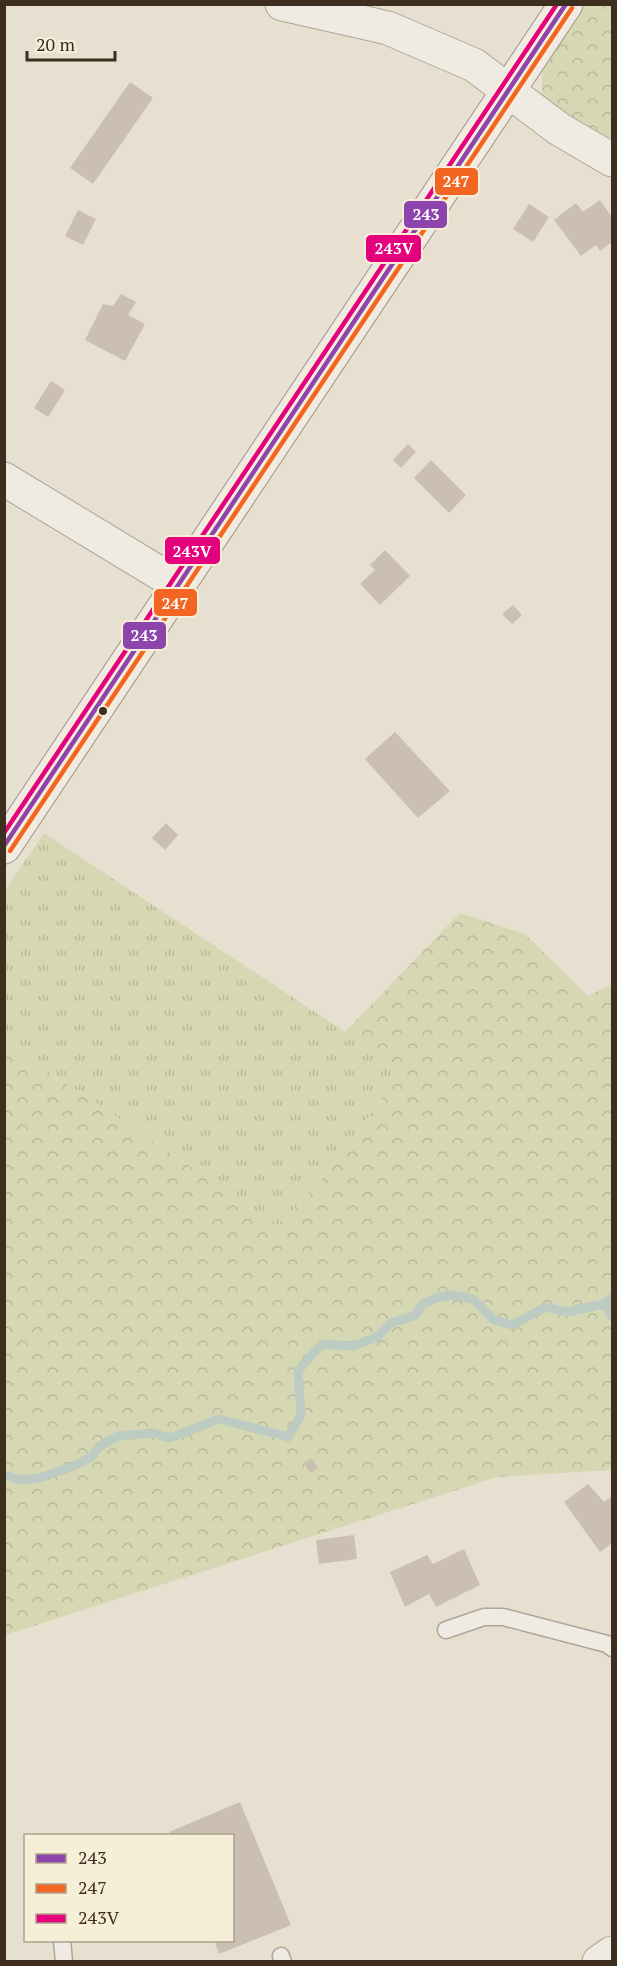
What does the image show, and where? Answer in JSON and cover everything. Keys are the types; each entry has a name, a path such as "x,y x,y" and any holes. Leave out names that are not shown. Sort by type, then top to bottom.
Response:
{"main road":[{"path":"282,4 388,28 474,65 559,129 612,160"},
{"path":"4,846 566,4"},
{"path":"4,479 179,585"},
{"path":"599,1962 612,1953"}],"lane":[{"path":"446,1630 484,1617 503,1617 608,1644 612,1648"},
{"path":"62,1942 64,1962"}],"green space":[{"path":"585,5 612,5 612,146 542,101 542,69"},
{"path":"44,833 345,1032 400,1074 323,1178 279,1226 5,1042 5,890"},
{"path":"460,913 525,934 588,996 612,984 612,1470 497,1477 5,1635 4,1042 279,1226 323,1178 400,1074 345,1032"}],"building":[{"path":"130,82 153,98 93,184 70,168"},
{"path":"600,200 612,217 612,242 600,251 596,245 581,256 554,220 576,203 583,212"},
{"path":"529,204 549,217 533,242 513,229"},
{"path":"78,210 96,219 83,245 65,236"},
{"path":"121,294 136,302 128,315 145,324 125,361 85,340 103,304 113,306"},
{"path":"51,381 65,390 48,417 34,408"},
{"path":"408,444 416,452 401,468 393,460"},
{"path":"431,460 466,495 449,513 414,478"},
{"path":"385,550 410,576 380,605 360,584 375,570 370,565"},
{"path":"513,605 522,615 512,624 502,614"},
{"path":"395,732 450,791 418,818 365,759"},
{"path":"166,823 178,835 165,850 152,838"},
{"path":"312,1458 318,1468 310,1473 304,1463"},
{"path":"588,1484 604,1502 612,1496 612,1543 600,1552 564,1502"},
{"path":"354,1535 357,1559 319,1564 316,1540"},
{"path":"464,1549 480,1585 436,1607 429,1594 405,1607 390,1572 427,1555 433,1564"},
{"path":"240,1802 291,1925 219,1954 215,1942 234,1942 234,1834 170,1834 169,1832"}],"waterway":[{"path":"4,1475 21,1480 39,1478 90,1458 100,1446 118,1436 152,1433 170,1438 219,1419 288,1437 301,1415 298,1371 311,1355 323,1344 353,1346 377,1337 391,1323 414,1316 424,1303 436,1298 452,1295 473,1299 494,1320 512,1325 546,1307 566,1312 604,1304 612,1297"},
{"path":"604,1304 612,1316"}],"transit line":[{"name":"243V","path":"4,833 557,4"},
{"name":"243","path":"4,846 566,4"},
{"name":"247","path":"10,851 572,8"}]}
